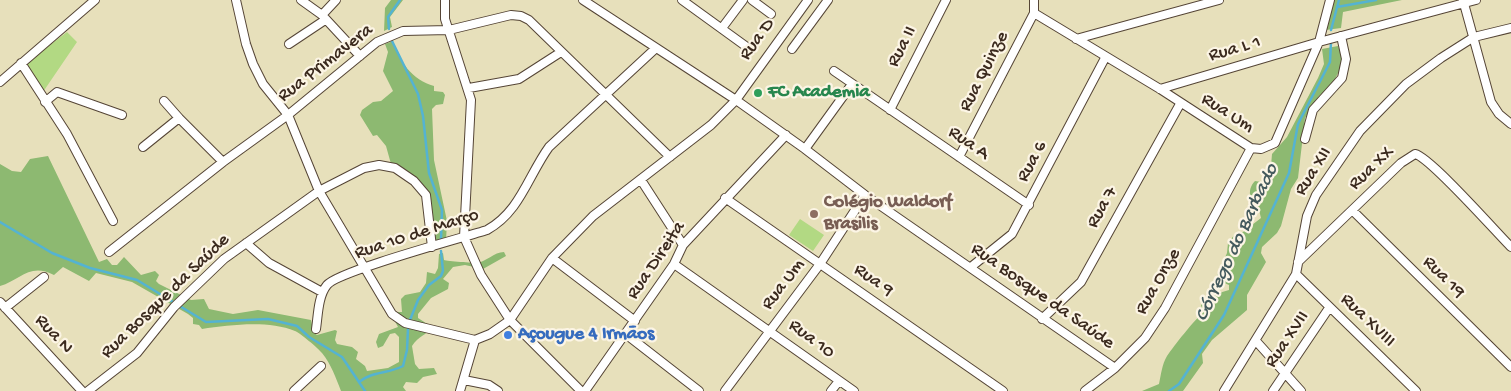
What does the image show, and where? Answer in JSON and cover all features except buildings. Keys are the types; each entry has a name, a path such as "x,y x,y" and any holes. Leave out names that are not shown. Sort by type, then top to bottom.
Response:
{"street":[{"path":"0,82 95,0"},
{"path":"236,0 246,44 253,64 263,84 288,115 319,191 392,314 399,321 475,340 490,334 510,320"},
{"path":"301,0 324,18 360,56"},
{"path":"289,44 324,18 336,0"},
{"path":"445,0 445,19 469,88 471,113 464,238 481,275 510,320 580,391"},
{"name":"Rua Bosque da Saúde","path":"583,0 736,100 806,149 865,195 971,266 1042,319 1115,368"},
{"path":"722,28 743,0"},
{"path":"752,0 771,14"},
{"name":"Rua D","path":"510,320 552,258 593,216 711,125 736,100 808,0"},
{"path":"792,49 828,0"},
{"name":"Rua II","path":"890,110 946,0"},
{"name":"Rua Quinze","path":"959,157 1034,13 1034,0"},
{"path":"1076,39 1219,0"},
{"name":"Rua Um","path":"1034,13 1160,89 1180,104 1251,148 1261,149 1275,143 1318,42 1327,18 1330,0"},
{"name":"Rua L 1","path":"1160,89 1318,42 1464,1 1476,0"},
{"path":"686,1 751,50"},
{"path":"1464,1 1491,102 1499,114 1511,124"},
{"name":"Rua Primavera","path":"108,252 223,162 288,115 377,42 403,31 450,30 511,15 521,16 529,20 670,157"},
{"path":"1474,37 1511,28"},
{"path":"1305,138 1313,110 1342,78 1346,59 1341,36"},
{"name":"Rua XII","path":"1224,391 1296,274 1307,216 1316,195 1360,131 1406,84 1474,37"},
{"name":"Rua 10 de Março","path":"322,292 328,283 365,268 464,238 487,230 502,222 521,198 536,166 549,146 656,48"},
{"path":"469,88 519,79 561,52"},
{"name":"Rua 6","path":"971,266 1012,234 1106,58"},
{"path":"21,63 67,134 113,221"},
{"name":"Rua A","path":"834,71 1029,204"},
{"path":"806,149 852,84"},
{"path":"45,102 57,92 122,115"},
{"path":"164,101 223,162"},
{"name":"Rua 7","path":"1042,319 1080,282 1180,104"},
{"path":"143,147 180,118"},
{"name":"Rua Direita","path":"585,391 674,264 683,245 786,135"},
{"name":"Rua Onze","path":"1085,391 1115,368 1145,338 1165,308 1251,148"},
{"name":"Rua XX","path":"1298,262 1410,155 1419,155 1511,248"},
{"name":"Rua Bosque da Saúde","path":"88,391 137,353 174,307 224,259 319,191 364,168 379,165 395,168 414,180 426,195 432,247"},
{"path":"641,180 683,245"},
{"name":"Rua Um","path":"725,391 820,264 865,195"},
{"name":"Rua 9","path":"725,198 1003,391"},
{"name":"Rua 19","path":"1353,211 1511,367"},
{"path":"246,242 269,263 322,292 316,330"},
{"path":"552,258 635,322"},
{"name":"Rua 10","path":"674,264 854,391"},
{"name":"Rua XVIII","path":"1296,274 1416,391"},
{"path":"3,305 44,277"},
{"name":"Rua N","path":"3,305 82,391"},
{"name":"Rua XVII","path":"1273,391 1329,308"},
{"path":"626,335 699,391"},
{"path":"460,391 475,340"},
{"path":"1256,341 1301,391"},
{"path":"294,391 321,366"},
{"path":"464,380 489,385 498,391"},
{"path":"831,391 839,381"}],"green space":[{"path":"391,0 403,0 390,17 392,27 384,31 385,8"},
{"path":"1334,0 1402,0 1343,12 1341,28 1326,30"},
{"path":"67,32 77,42 43,92 25,64"},
{"path":"393,41 403,63 413,75 434,86 434,91 443,92 445,95 443,104 436,105 432,109 434,160 447,221 446,241 435,242 431,204 423,186 405,171 391,164 386,146 377,135 373,136 360,115 362,110 373,102 381,101 393,91 383,71 388,52 385,44"},
{"path":"1338,46 1343,60 1332,85 1319,96 1305,118 1298,178 1291,189 1281,226 1277,233 1262,247 1261,253 1266,262 1247,295 1247,310 1212,340 1202,354 1203,363 1183,391 1142,391 1159,384 1165,359 1184,333 1203,313 1201,305 1209,296 1229,290 1229,285 1222,282 1213,285 1227,253 1228,243 1235,234 1243,232 1261,218 1259,210 1251,200 1250,192 1252,185 1255,181 1261,182 1271,166 1272,154 1287,137 1318,78 1324,64 1322,49"},
{"path":"48,156 99,262 107,259 112,265 117,265 124,257 141,275 155,271 159,275 156,281 159,284 191,300 204,299 209,309 233,314 258,310 311,320 314,333 317,335 337,331 335,340 337,344 352,347 358,352 356,359 365,366 367,371 388,368 399,362 399,337 395,333 390,334 383,346 378,348 376,342 379,334 398,327 391,314 393,312 402,312 401,299 405,295 420,292 426,283 427,272 435,274 438,268 439,254 443,253 444,260 477,263 500,252 504,252 506,256 483,269 465,265 453,267 443,279 449,283 448,289 431,298 418,314 418,318 432,327 412,346 415,364 419,369 434,368 437,374 423,377 417,383 406,382 403,387 406,391 341,391 331,366 322,353 295,331 261,324 202,329 199,325 193,324 193,318 188,314 132,282 96,273 89,281 63,267 54,275 46,271 32,271 0,286 0,164 12,171 21,172 30,159"},
{"path":"800,219 824,235 813,251 789,235"}],"waterway":[{"path":"389,29 388,17 400,0"},
{"name":"Córrego do Barbado","path":"1331,30 1339,0"},
{"path":"1337,7 1376,0"},
{"path":"392,41 418,94 423,116 429,173 442,210 441,239"},
{"name":"Córrego do Barbado","path":"1169,391 1179,384 1224,315 1289,173 1298,124 1330,62 1331,42"},
{"path":"0,222 52,253 90,268 137,280 206,322 268,319 297,326 309,337 342,357 365,391"},
{"path":"410,320 418,300 429,285 441,276 443,271 441,251"},
{"path":"359,382 369,376 403,366 407,350 408,329"}],"place":[{"name":"FC Academia","path":"758,93"},
{"name":"Colégio Waldorf Brasilis","path":"814,214"},
{"name":"Açougue 4 Irmãos","path":"508,335"}]}
